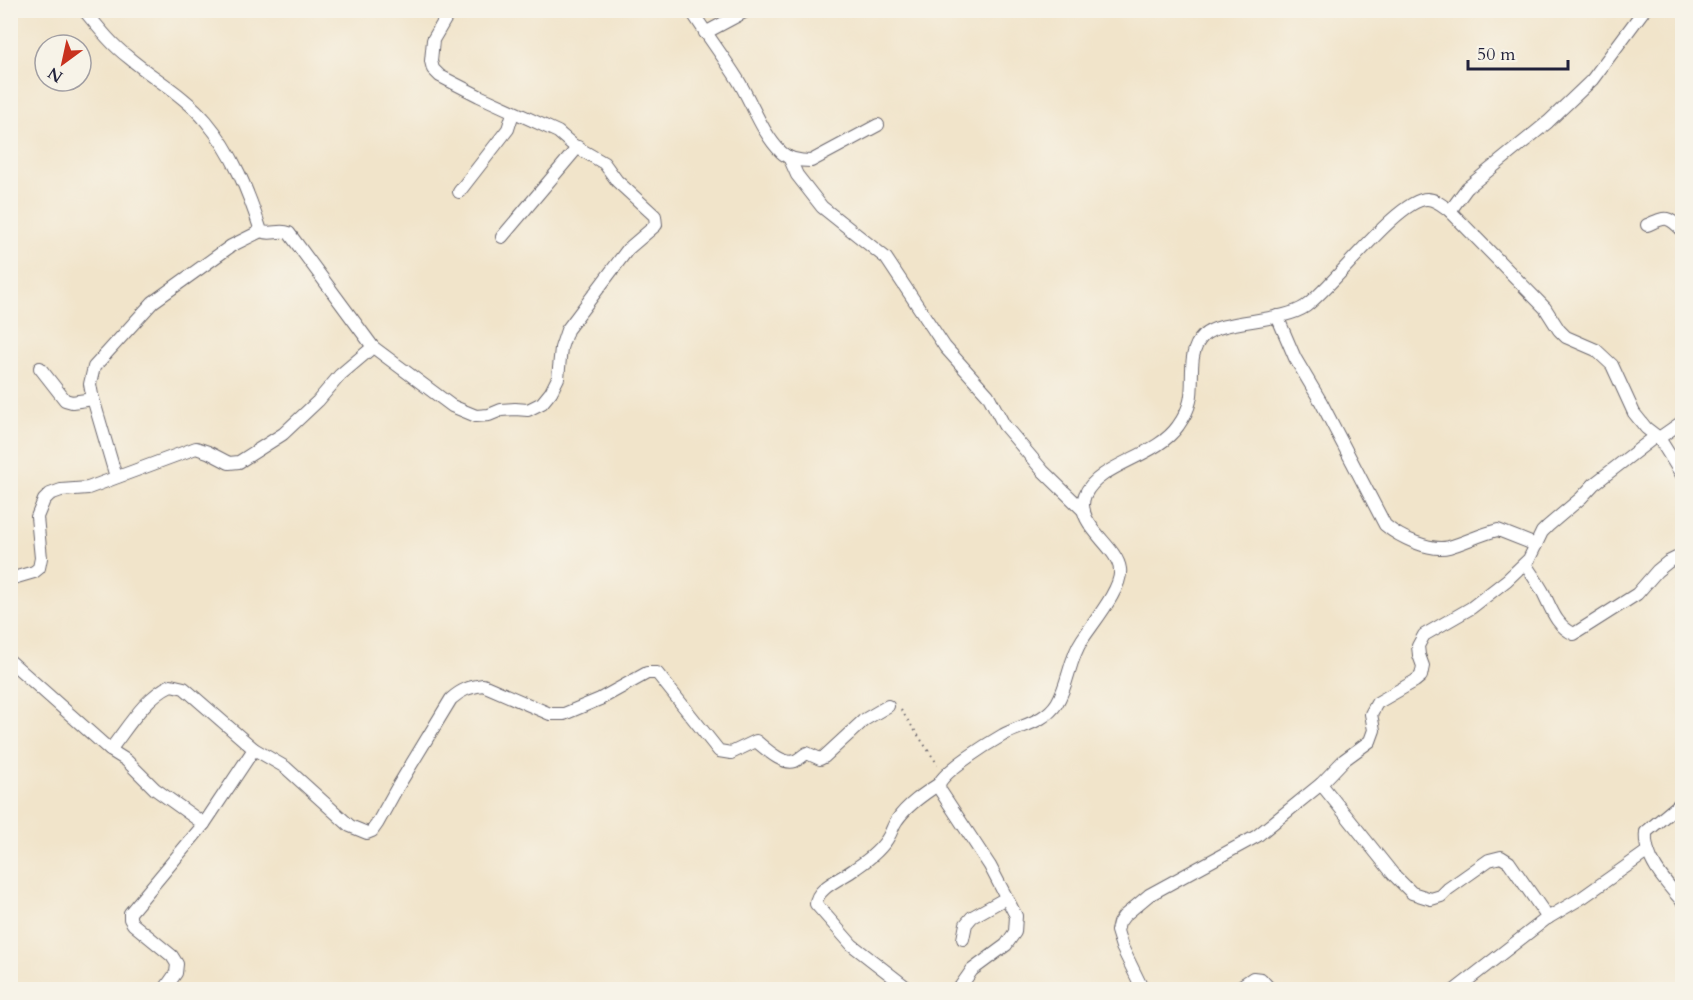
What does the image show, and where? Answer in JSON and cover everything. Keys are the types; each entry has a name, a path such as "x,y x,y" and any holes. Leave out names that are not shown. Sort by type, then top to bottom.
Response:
{"street":[{"path":"84,10 115,46 188,103 206,121 237,168 261,231"},
{"path":"116,477 90,384 94,367 153,302 231,246 261,231 289,233 373,347 452,406 476,416 489,415 501,410 528,410 542,404 551,392 558,378 561,348 567,330 628,249 656,225 655,216 624,188 604,163 558,132 513,113 440,76 433,69 431,61 433,40 447,16 446,10"},
{"path":"691,10 737,79 767,132 780,151 789,157 802,161 811,160 878,125"},
{"path":"705,33 748,10"},
{"path":"1450,211 1467,188 1548,122 1592,80 1644,10"},
{"path":"459,192 508,129 513,113"},
{"path":"502,237 578,147"},
{"path":"789,157 797,175 822,207 886,258 945,347 988,395 1004,425 1043,471 1084,511 1095,533 1118,561 1121,571 1115,590 1073,655 1057,702 1051,711 1039,720 1003,735 942,779 897,819 884,844 856,868 825,888 816,900 816,904 852,945 910,990"},
{"path":"1084,511 1085,495 1095,481 1153,449 1177,428 1190,401 1196,345 1204,334 1306,306 1388,223 1410,204 1425,199 1437,201 1450,211 1545,308 1566,337 1596,350 1606,358 1612,365 1634,413 1646,428 1658,437 1683,475"},
{"path":"1647,225 1665,218 1672,219 1683,230"},
{"path":"1276,316 1295,358 1326,411 1385,525 1397,536 1411,542 1447,548 1488,532 1503,530 1536,545"},
{"path":"10,579 34,572 39,568 41,558 37,517 44,500 50,494 61,490 88,488 196,448 229,464 239,462 283,434 318,401 340,375 373,347"},
{"path":"40,368 65,400 72,402 93,399"},
{"path":"1143,990 1122,947 1117,931 1124,916 1149,895 1257,836 1321,784 1344,760 1370,741 1374,730 1371,714 1377,703 1421,676 1423,666 1418,646 1424,635 1471,608 1525,564 1542,532 1594,484 1658,437 1683,422"},
{"path":"1525,564 1543,591 1557,620 1565,629 1574,634 1637,594 1657,571 1668,562 1683,555"},
{"path":"10,661 110,750 126,760 155,789 204,824"},
{"path":"110,750 141,710 160,691 171,685 184,688 254,749 285,767 350,826 367,833 372,831 377,824 451,699 464,689 473,686 483,686 550,714 564,714 600,699 646,673 657,673 719,751 731,753 756,741 769,752 788,761 807,753 820,759 824,757 864,720 888,706"},
{"path":"164,990 176,973 177,964 172,956 133,924 130,913 204,824 254,749"},
{"path":"942,779 940,790 990,866 1016,916 1015,932 1006,945 972,970 960,989"},
{"path":"1321,784 1393,874 1412,893 1431,899 1441,896 1489,860 1501,857 1509,862 1548,918"},
{"path":"1683,802 1646,832 1645,841 1647,851 1665,881 1683,901"},
{"path":"1455,990 1548,918 1583,897 1647,851"},
{"path":"963,939 966,924 972,917 1006,898"},
{"path":"1235,990 1253,978 1261,979 1271,990"}],"path":[{"path":"888,706 893,703 899,707 942,779"}]}
